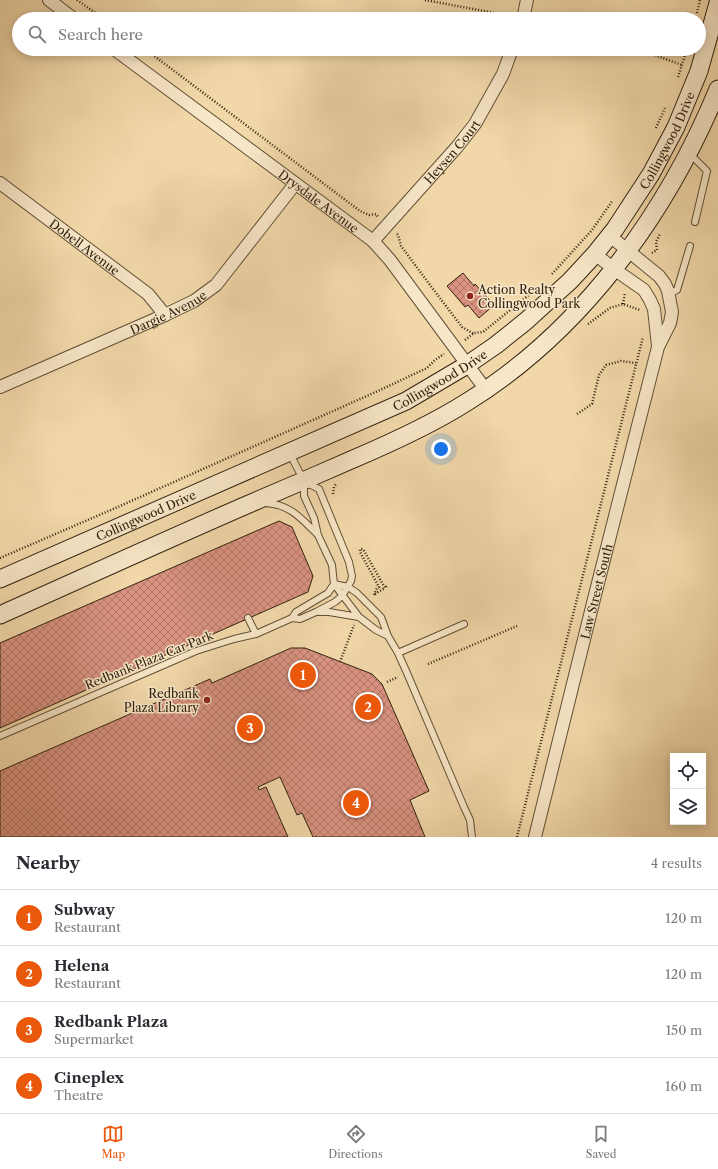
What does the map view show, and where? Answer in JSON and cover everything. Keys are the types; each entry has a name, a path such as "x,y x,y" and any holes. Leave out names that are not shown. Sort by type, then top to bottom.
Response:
{"main road":[{"name":"Collingwood Drive","path":"706,46 718,3"},
{"name":"Collingwood Drive","path":"0,579 406,401 467,365 496,345 526,321 570,281 610,236 651,174 676,127 699,71 703,56"},
{"name":"Collingwood Drive","path":"0,615 160,543 419,430 486,390 531,356 586,303 614,269 663,197 689,153 718,90"}],"street":[{"path":"49,0 65,12"},
{"path":"525,12 527,0"},
{"name":"Drysdale Avenue","path":"123,56 373,241 390,260 486,390"},
{"name":"Heysen Court","path":"373,241 457,147 475,124 503,74 509,56"},
{"name":"Dobell Avenue","path":"0,183 148,294 165,315"},
{"name":"Dargie Avenue","path":"0,387 194,301 216,285 295,184"},
{"name":"Law Street South","path":"535,837 596,588 658,347 670,323 672,312 669,294 665,284 659,276 610,236"},
{"name":"Law Street South","path":"595,254 644,290 654,309 658,347"}],"lane":[{"path":"689,153 708,171 695,222"},
{"path":"669,294 676,290 690,246"},
{"path":"289,452 304,481 304,496 314,518 318,535 332,565 334,584 357,620"},
{"name":"Redbank Plaza Car Park","path":"0,736 196,651 256,634 292,618 300,619 335,602 342,596 351,581 352,576 349,562 319,489 304,481"},
{"path":"249,504 259,502 285,506 295,513 318,535"},
{"path":"334,584 348,587 358,593 381,617 388,636 398,653 470,820 472,837"},
{"path":"292,618 296,612 328,592 334,584"},
{"path":"316,612 329,612 357,620 388,636"},
{"path":"248,618 256,634"},
{"path":"398,653 464,624"},
{"path":"26,716 29,723"}],"path":[{"path":"77,0 94,12"},
{"path":"425,0 488,12"},
{"path":"697,12 700,0"},
{"path":"659,56 682,64"},
{"path":"676,83 685,56"},
{"path":"654,132 667,104"},
{"path":"549,277 592,230 615,198"},
{"path":"623,304 625,291"},
{"path":"0,558 120,506 427,368 435,360 474,333 483,332 532,292"},
{"path":"583,328 610,308 623,304 641,310"},
{"path":"517,837 644,333"},
{"path":"577,414 592,404 599,376 606,365 621,361 636,363"},
{"path":"333,495 336,482"},
{"path":"373,596 379,587 360,552 360,549 363,549 386,587 378,592"},
{"path":"369,592 377,599"},
{"path":"340,662 357,620"},
{"path":"428,664 517,626"},
{"path":"387,682 398,677"}],"building":[{"name":"Action Realty Collingwood Park","path":"463,273 494,305 479,318 468,305 465,307 447,286"},
{"path":"279,521 292,527 313,576 308,592 0,728 0,643"},
{"path":"291,648 305,648 372,674 382,684 429,791 410,800 425,837 313,837 302,813 297,815 280,777 258,787 259,790 266,787 288,837 0,837 0,771 210,679 212,683"}],"place":[{"name":"Action Realty Collingwood Park","path":"470,296"},
{"name":"Subway","path":"303,675"},
{"name":"Redbank Plaza Library","path":"207,700"},
{"name":"Helena","path":"368,707"},
{"name":"Redbank Plaza","path":"250,728"},
{"name":"Cineplex","path":"356,803"}]}
